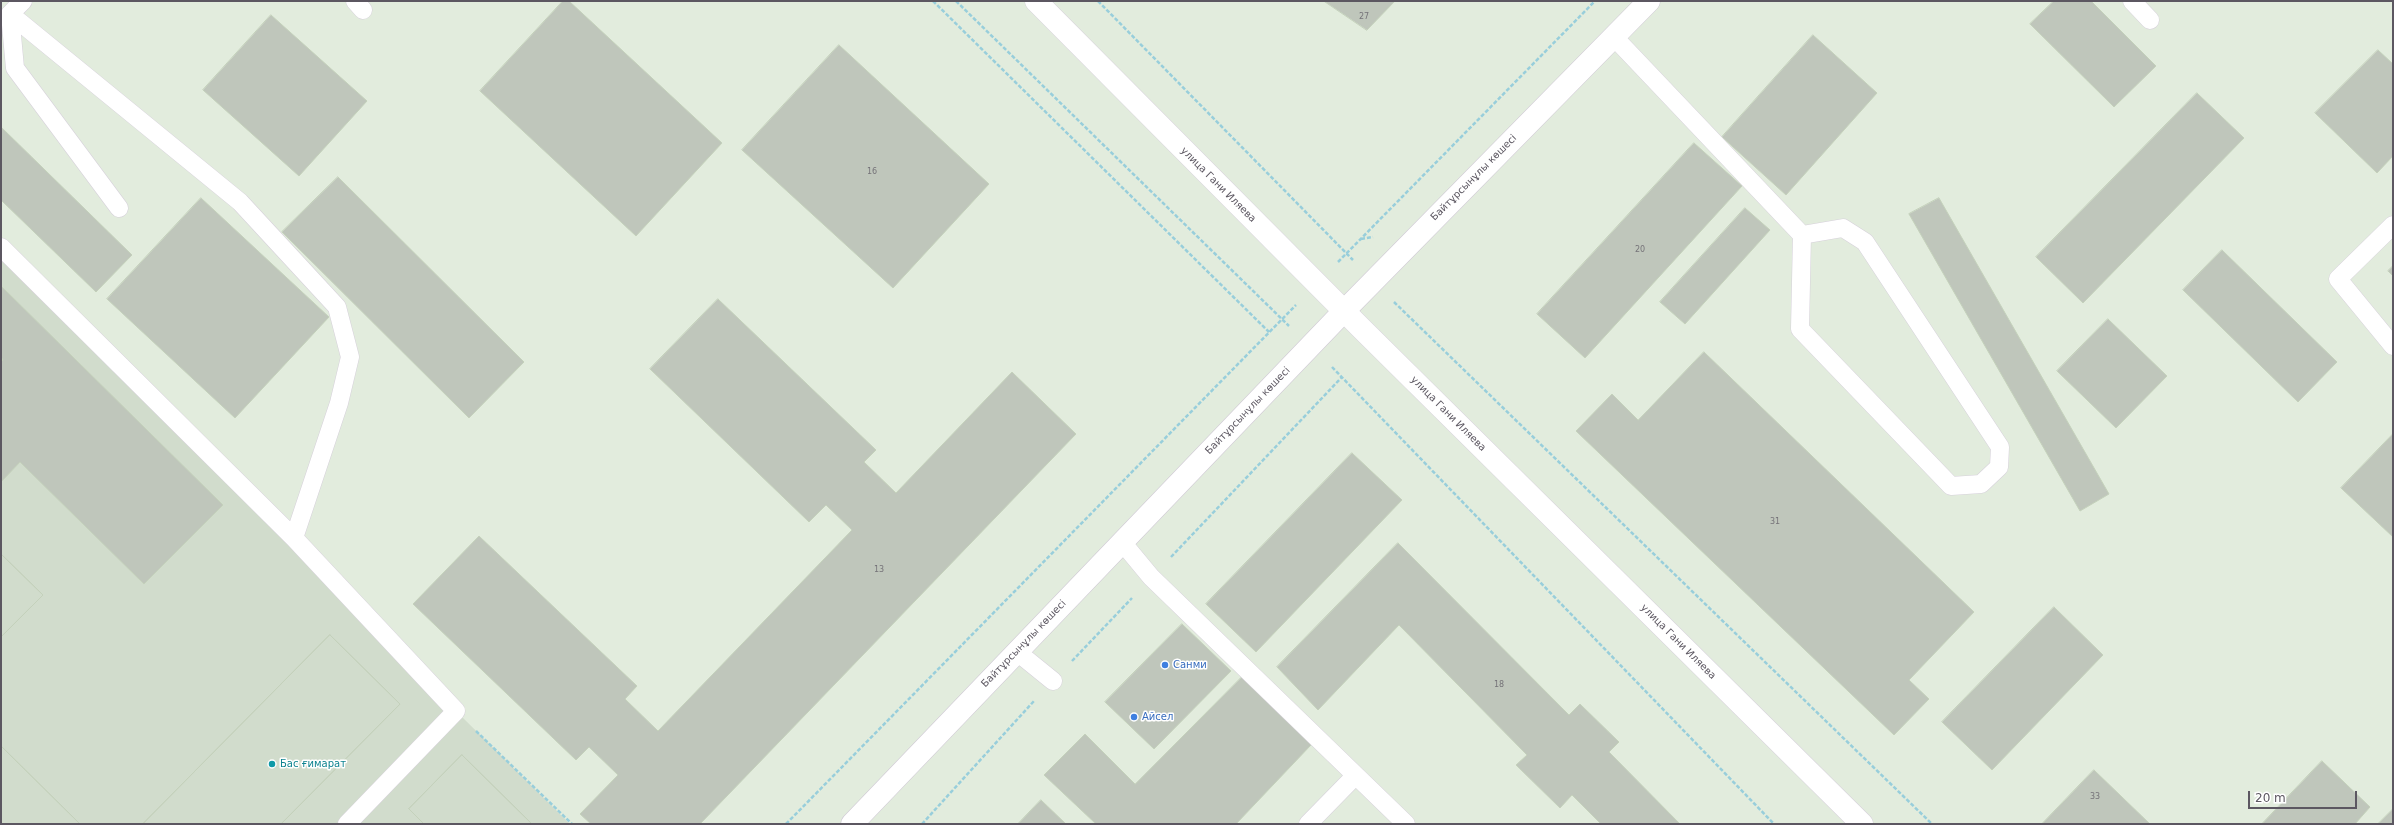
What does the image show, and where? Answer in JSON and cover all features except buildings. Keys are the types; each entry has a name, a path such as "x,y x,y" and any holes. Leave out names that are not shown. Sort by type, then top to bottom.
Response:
{"street":[{"name":"улица Гани Иляева","path":"1036,1 1344,311 1862,824"},
{"name":"Байтұрсынұлы көшесі","path":"852,824 1016,651 1344,311 1649,1"}],"lane":[{"path":"10,14 23,1"},
{"path":"2132,1 2150,20"},
{"path":"10,14 15,68 119,208"},
{"path":"10,14 240,202 338,307 350,356 339,403 294,538"},
{"path":"1614,37 1802,235 1800,329 1951,486 1981,484 1999,467 2000,447 1865,242 1843,228 1802,235"},
{"path":"2393,225 2338,279 2393,346"},
{"path":"1,247 294,538 456,711 347,824"},
{"path":"1122,542 1151,577 1406,824"},
{"path":"1016,651 1053,681"},
{"path":"1318,821 1355,776"}],"path":[{"path":"933,1 1269,332"},
{"path":"786,824 1281,320 956,1"},
{"path":"1098,1 1346,254 1595,1"},
{"path":"1391,299 1932,824"},
{"path":"1330,364 1774,824"},
{"path":"456,711 572,824"}],"shaded area":[{"path":"1,249 456,711 570,824 1,824"}],"place":[{"name":"Санми","path":"1165,665"},
{"name":"Айсел","path":"1134,717"},
{"name":"Бас ғимарат","path":"272,764"}]}
